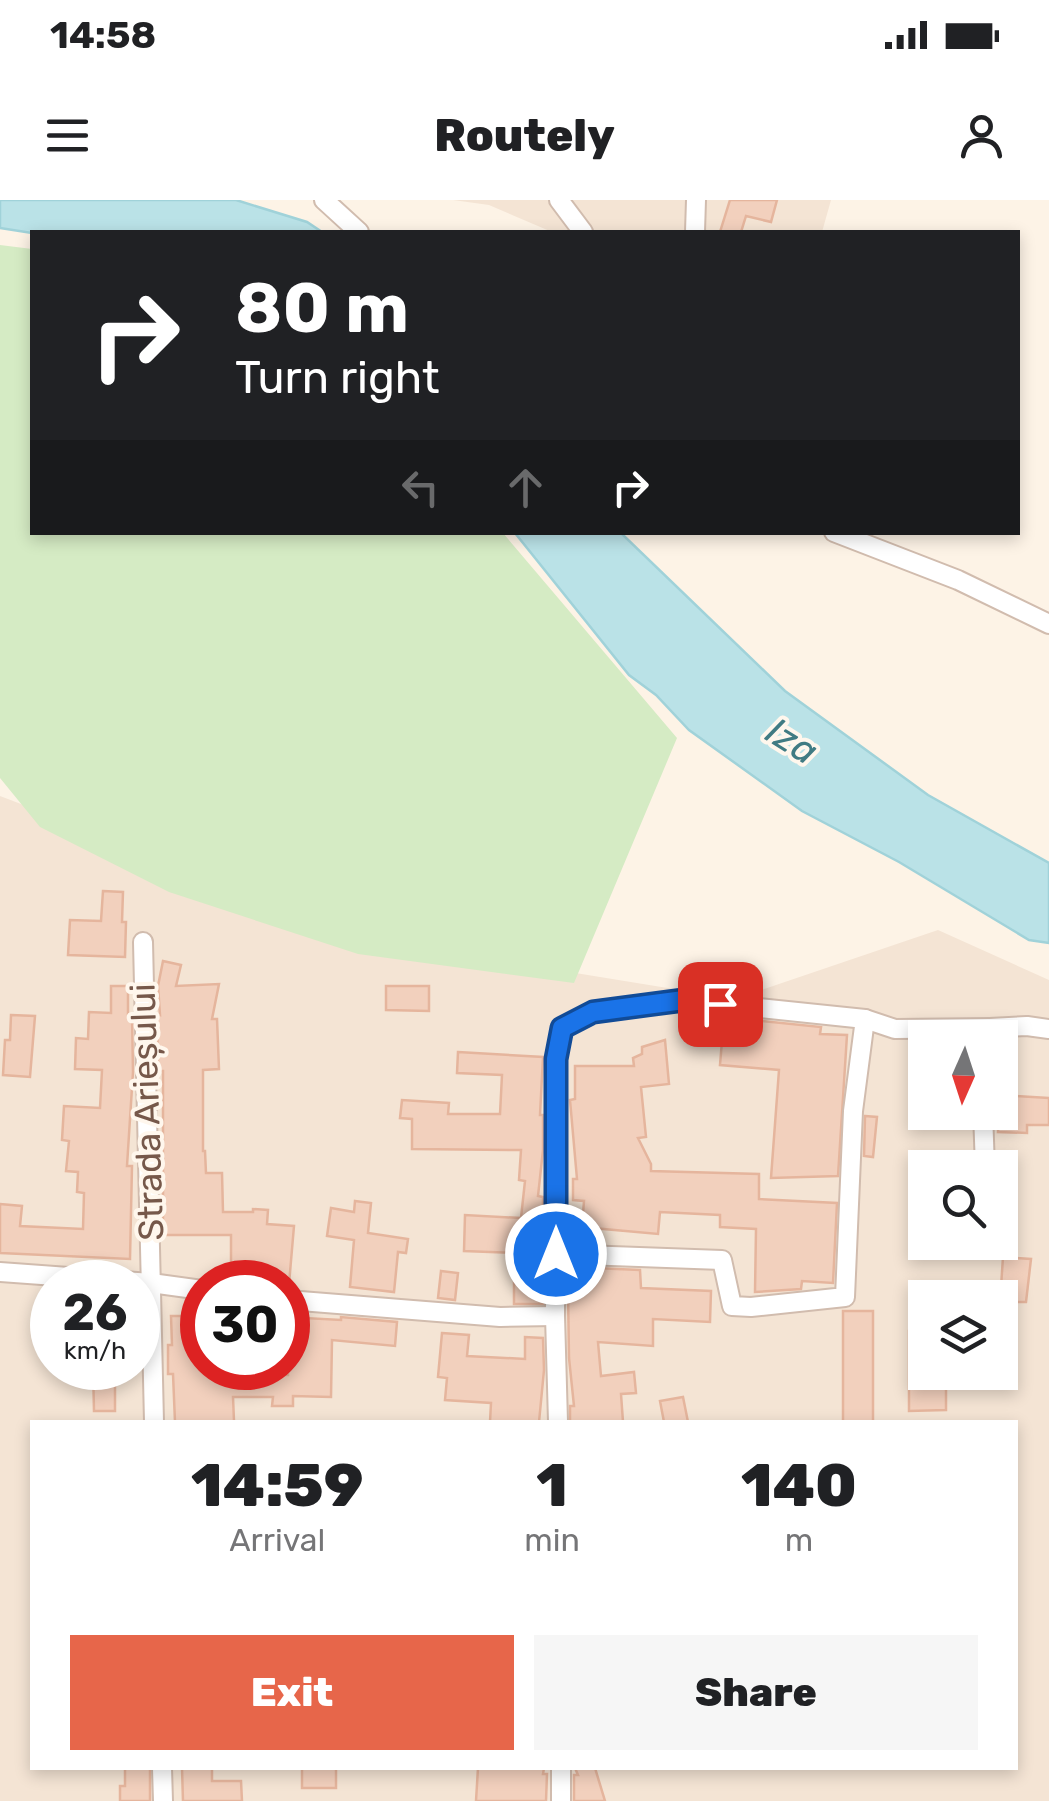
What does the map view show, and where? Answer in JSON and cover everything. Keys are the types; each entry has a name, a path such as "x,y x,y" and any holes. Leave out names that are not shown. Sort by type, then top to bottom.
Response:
{"street":[{"path":"324,200 357,230"},
{"path":"559,200 582,230"},
{"path":"695,230 696,200"},
{"path":"842,535 958,580 1049,624"},
{"name":"Strada Arieșului","path":"142,942 151,1260"},
{"path":"558,1420 556,1059 562,1028 593,1012 684,1000 865,1018 908,1030"},
{"path":"556,1254 722,1260 732,1306 751,1308 845,1297 853,1111 865,1018"},
{"path":"1018,1028 1049,1029"},
{"name":"Strada Arieșului","path":"0,1272 30,1274"},
{"path":"310,1302 500,1317 555,1316"},
{"name":"Strada Arieșului","path":"154,1390 154,1420"},
{"path":"162,1770 163,1801"},
{"path":"561,1770 561,1801"}],"shaded area":[{"path":"453,200 831,200 823,230 547,230 489,205"},
{"path":"0,796 435,950 735,999 938,930 1049,980 1049,1801 0,1801"}],"green space":[{"path":"0,245 30,249 30,535 505,535 677,738 574,983 358,954 169,892 40,827 0,778"}],"water":[{"path":"0,200 236,200 307,222 319,230 30,233 0,228"},
{"name":"Iza","path":"517,535 623,535 785,691 928,795 1049,863 1049,943 1029,940 899,862 802,811 689,730 656,695 629,675"}],"building":[{"path":"730,200 777,200 771,222 746,216 742,230 721,230"},
{"path":"103,891 123,892 125,957 68,955 70,920 101,921"},
{"path":"163,961 181,965 176,986 219,984 212,1019 217,1019 219,1069 203,1070 206,1173 222,1173 223,1212 268,1210 267,1224 294,1226 291,1260 231,1260 231,1235 163,1235 163,1071 158,1071 158,986"},
{"path":"111,986 128,986 128,1014 132,1014 127,1166 132,1166 130,1259 0,1253 0,1204 22,1206 20,1226 83,1229 84,1193 77,1192 78,1172 66,1171 69,1141 62,1140 64,1106 100,1108 102,1070 75,1069 76,1038 88,1039 89,1012 111,1013"},
{"path":"386,986 429,986 429,1011 386,1010"},
{"path":"11,1015 35,1016 30,1077 3,1075"},
{"path":"724,1017 821,1027 820,1034 847,1035 838,1176 771,1178 779,1070 720,1065"},
{"path":"665,1040 669,1084 641,1087 646,1137 638,1138 651,1171 759,1174 759,1199 837,1203 833,1283 802,1281 801,1289 755,1292 756,1229 720,1227 720,1215 660,1212 658,1234 582,1227 584,1201 573,1200 573,1179 577,1179 570,1100 575,1099 575,1066 634,1066 633,1058 642,1054 642,1047"},
{"path":"458,1052 543,1057 543,1150 538,1196 543,1197 543,1304 514,1304 514,1253 464,1251 465,1215 521,1218 525,1181 519,1180 521,1150 412,1149 412,1119 400,1118 402,1100 449,1103 448,1114 500,1114 502,1075 457,1073"},
{"path":"1018,1096 1049,1098 1049,1125 1027,1125 1027,1133 998,1132 1018,1130"},
{"path":"865,1116 877,1117 873,1157 864,1156"},
{"path":"355,1201 371,1203 368,1233 408,1239 406,1253 398,1252 394,1292 350,1287 354,1240 327,1236 331,1208 354,1212"},
{"path":"1031,1259 1026,1302 1018,1302 1018,1280 1001,1280 1003,1260"},
{"path":"570,1267 640,1270 641,1288 711,1291 710,1322 653,1319 653,1346 598,1342 601,1376 634,1372 636,1393 621,1394 623,1420 570,1420 570,1406 574,1406 568,1290 576,1290"},
{"path":"441,1271 458,1273 455,1300 438,1298"},
{"path":"843,1311 873,1311 873,1420 843,1420"},
{"path":"171,1316 180,1316 180,1390 310,1390 310,1318 397,1322 395,1346 332,1340 331,1397 293,1396 293,1406 272,1406 273,1397 233,1397 234,1420 175,1420 168,1345 172,1345"},
{"path":"442,1333 469,1335 467,1356 525,1359 525,1337 543,1338 539,1420 490,1420 491,1403 445,1400 447,1378 438,1377"},
{"path":"94,1390 115,1390 115,1411 94,1411"},
{"path":"909,1390 946,1390 946,1410 909,1411"},
{"path":"683,1397 688,1420 664,1420 660,1401"},
{"path":"125,1770 150,1770 150,1801 120,1801 120,1786 125,1786"},
{"path":"182,1770 212,1770 212,1781 241,1781 242,1801 183,1801"},
{"path":"302,1770 336,1770 336,1788 302,1788"},
{"path":"478,1770 544,1770 543,1774 547,1774 546,1801 476,1801"},
{"path":"576,1770 596,1770 605,1801 574,1801 574,1775 578,1775"}],"route":[{"path":"556,1254 556,1059 562,1028 593,1012 684,1000 720,1004"}]}
